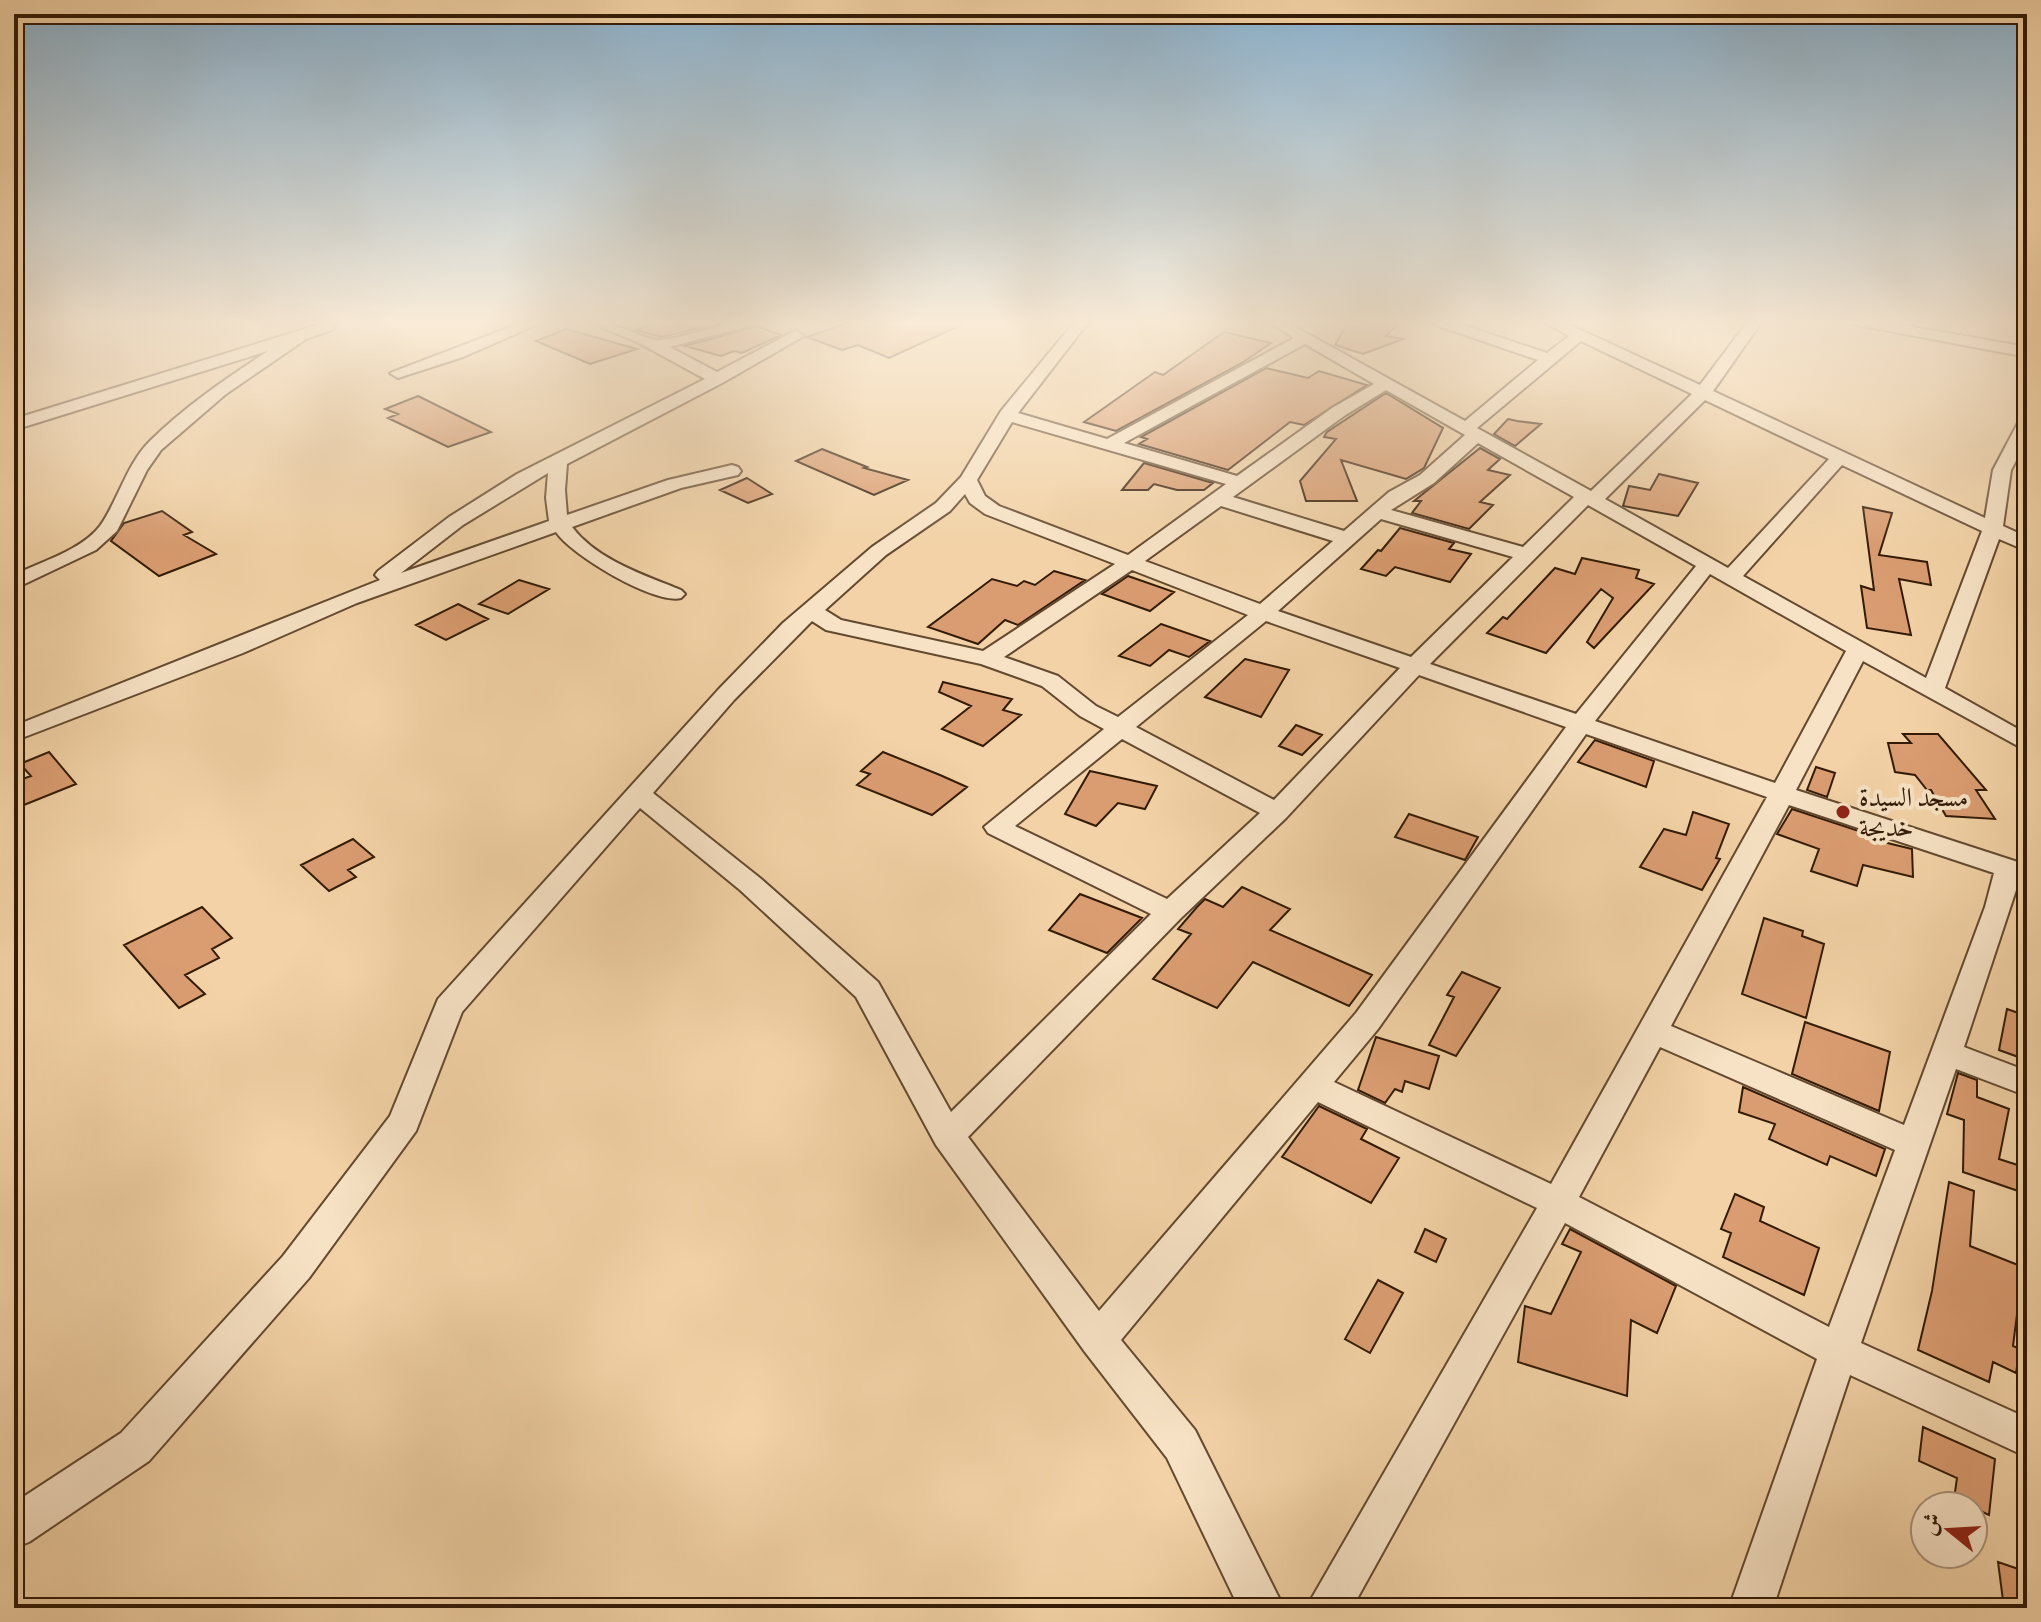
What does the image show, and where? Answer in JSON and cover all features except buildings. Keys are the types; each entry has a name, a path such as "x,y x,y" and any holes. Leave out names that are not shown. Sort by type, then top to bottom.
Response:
{"street":[{"path":"14,425 108,396"},
{"path":"14,583 89,546 107,531 138,470 155,446 214,396"},
{"path":"349,598 380,579 456,521 559,459 685,396"},
{"path":"14,1527 135,1447 296,1267 404,1122 449,1007 726,695 811,610 879,551 943,507 968,480 1007,415 1022,396"},
{"path":"1112,443 1199,396"},
{"path":"987,659 1128,564 1338,412 1365,396"},
{"path":"1406,396 2027,744"},
{"path":"1170,912 997,827 1263,613 1396,496 1427,479 1510,396"},
{"path":"948,1136 1170,912 1277,812 1416,665 1527,555 1700,396"},
{"path":"1709,396 2027,545"},
{"path":"1007,415 1112,443 1241,483"},
{"path":"1933,690 1993,529 2002,470 2025,430"},
{"path":"1098,1340 1367,1021 1581,723 1719,570 1839,458"},
{"path":"559,459 555,487 560,525 590,554 626,574 674,594"},
{"path":"14,734 235,648 349,598 675,484 732,471"},
{"path":"968,480 977,499 992,510 1128,564 1782,794 2018,870 1999,907 1751,1608"},
{"path":"1219,499 1345,538"},
{"path":"1377,512 1527,555"},
{"path":"811,610 834,625 987,659 1050,681 1088,711 1119,729 1277,812"},
{"path":"1328,1608 1468,1368 1859,648"},
{"path":"639,795 750,884 867,990 948,1136 1098,1340 1181,1444 1262,1608"},
{"path":"1653,1031 1914,1144"},
{"path":"1947,1053 2027,1084"},
{"path":"1312,1085 1559,1203 1840,1352 2027,1438"}],"place":[{"name":"مسجد السيدة خديجة","path":"1843,812"}]}
